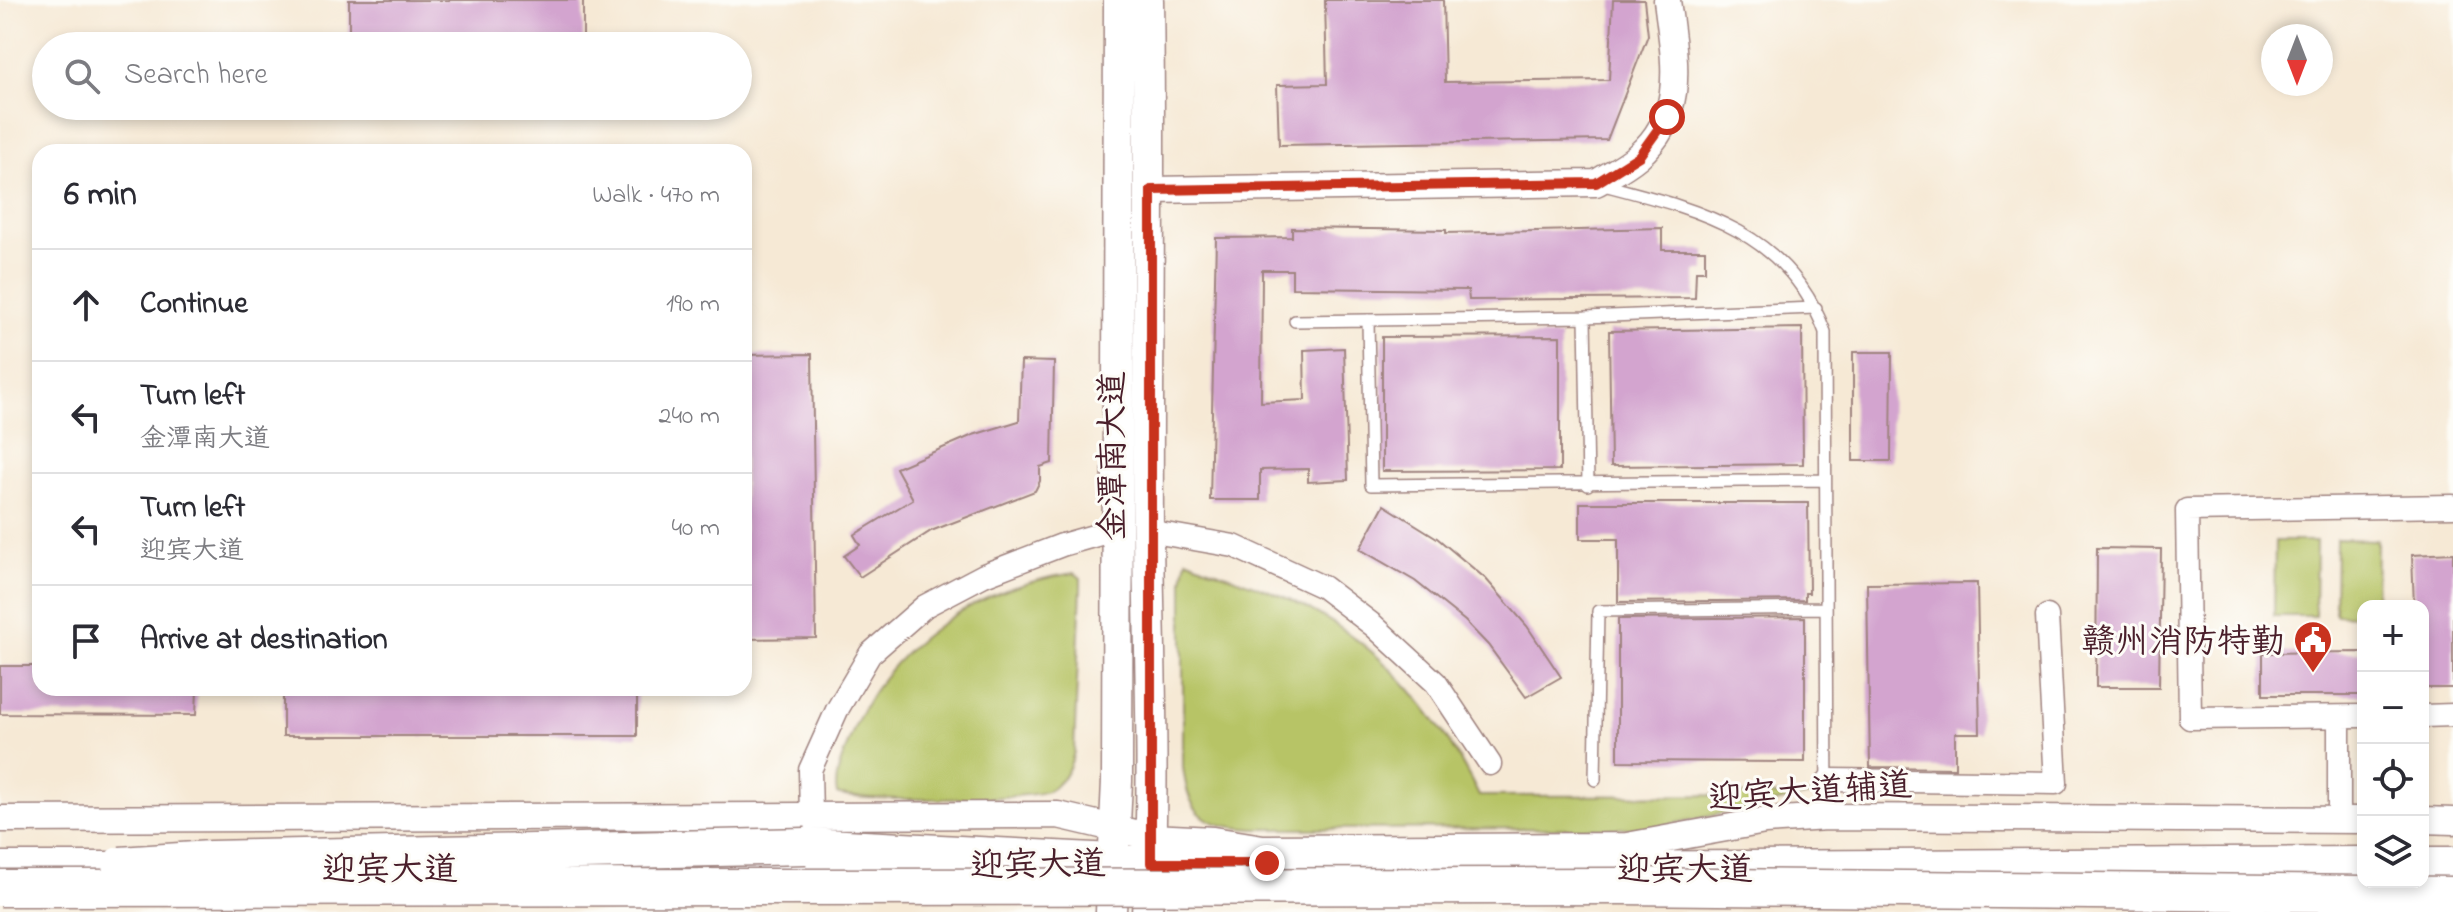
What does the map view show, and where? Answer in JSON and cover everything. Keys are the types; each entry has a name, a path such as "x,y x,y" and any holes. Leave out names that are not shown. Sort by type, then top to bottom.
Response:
{"highway":[{"path":"0,871 809,832 1113,846"},
{"path":"0,888 1623,886 2453,895"}],"main road":[{"name":"金潭南大道","path":"1111,912 1118,529 1119,0"},
{"name":"金潭南大道","path":"1147,912 1152,850 1148,531 1151,190 1148,0"},
{"name":"迎宾大道","path":"0,871 1113,846 1575,869 2357,864"},
{"path":"2429,864 2453,864"}],"street":[{"path":"1151,190 1596,183 1639,156 1667,117 1676,85 1667,0"},
{"path":"2357,716 2190,718 2187,510 2453,506"},
{"path":"0,819 809,832 810,770 837,710 870,654 925,606 984,575 1062,545 1118,529"},
{"path":"1148,531 1234,546 1323,587 1374,626 1436,683 1490,764"},
{"path":"1829,780 2056,783 2047,616"},
{"path":"2429,716 2453,715"},
{"path":"2339,717 2351,820"},
{"name":"迎宾大道辅道","path":"1152,850 1213,840 1263,848 1627,846 1765,821 1827,817 2351,820"},
{"path":"2429,820 2453,821"}],"lane":[{"path":"1596,183 1697,210 1755,238 1804,289 1816,308 1825,332 1827,817"},
{"path":"1295,321 1585,317 1816,308"},
{"path":"1585,317 1588,485"},
{"path":"1368,320 1371,485 1825,480"},
{"path":"1595,780 1598,611 1826,608"}],"green space":[{"path":"2336,539 2377,540 2376,600 2357,600 2357,616 2335,615"},
{"path":"2275,541 2316,541 2315,616 2274,616"},
{"path":"1187,559 1289,599 1321,616 1377,656 1424,706 1444,734 1479,796 1813,795 1652,828 1254,829 1212,822 1195,808 1183,767 1183,580"},
{"path":"1074,573 1081,578 1081,588 1074,751 1068,769 1058,784 1034,794 978,798 907,799 837,794 839,768 865,707 885,676 910,649 938,626 969,607 1038,580"}],"building":[{"path":"349,0 583,0 583,32 349,32"},
{"path":"1325,0 1443,0 1445,82 1609,80 1613,0 1644,0 1648,35 1607,140 1279,145 1277,85 1327,84"},
{"path":"1292,228 1446,230 1446,233 1662,228 1662,250 1705,250 1705,271 1696,271 1695,298 1469,300 1468,290 1292,288 1292,270 1262,270 1261,402 1305,400 1304,350 1344,348 1348,480 1308,482 1308,469 1260,470 1260,500 1210,500 1216,238 1292,237"},
{"path":"1802,328 1803,464 1611,466 1609,331"},
{"path":"1560,336 1560,470 1382,471 1382,337"},
{"path":"1853,352 1892,352 1891,461 1853,461"},
{"path":"812,354 816,638 752,639 752,355"},
{"path":"1021,361 1054,362 1052,463 1040,467 1040,481 1035,491 931,531 860,577 844,556 860,545 854,535 913,499 896,468 973,435 1019,421"},
{"path":"1580,503 1808,503 1809,593 1805,593 1805,600 1618,602 1618,539 1580,539"},
{"path":"1384,505 1437,538 1486,579 1527,626 1561,677 1526,697 1488,645 1465,621 1415,581 1360,549"},
{"path":"2097,548 2161,549 2159,687 2096,687"},
{"path":"2453,553 2453,688 2429,688 2429,600 2414,600 2412,555"},
{"path":"1977,583 1980,733 1955,733 1955,768 1870,767 1867,584"},
{"path":"1805,617 1805,762 1618,761 1618,619"},
{"name":"赣州消防特勤","path":"2357,652 2357,695 2263,695 2263,653"},
{"path":"0,666 32,666 32,696 197,696 196,715 0,714"},
{"path":"283,696 637,696 637,736 283,736"}],"place":[{"name":"赣州消防特勤","path":"2313,674"}],"route":[{"path":"1267,863 1151,863 1153,781 1148,531 1151,190 1596,183 1639,156 1667,117"}]}
